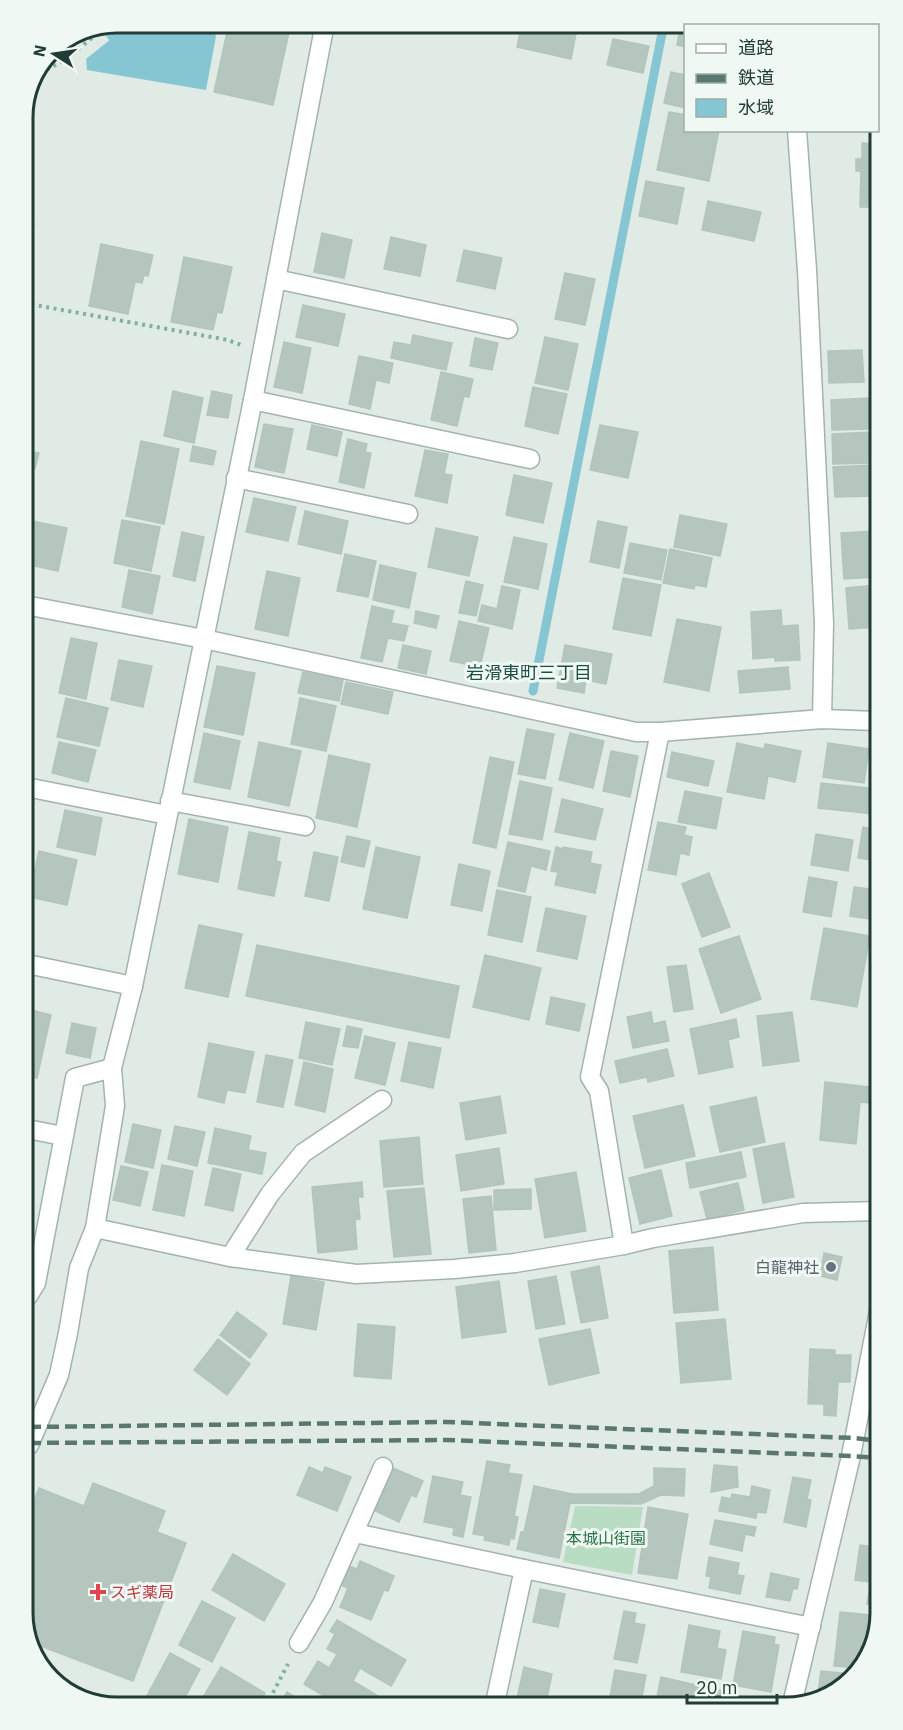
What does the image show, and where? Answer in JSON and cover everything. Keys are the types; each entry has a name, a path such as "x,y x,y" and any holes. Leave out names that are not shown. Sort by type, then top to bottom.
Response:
{"street":[{"path":"33,1436 59,1375 79,1268 95,1227 115,1106 112,1068 133,986 237,478 323,33"},
{"path":"798,132 824,623 822,719"},
{"path":"276,279 508,329"},
{"path":"252,400 530,459"},
{"path":"237,478 408,514"},
{"path":"33,607 204,639 636,732 822,719 870,721"},
{"path":"624,1245 599,1091 590,1077 660,732"},
{"path":"33,788 305,826"},
{"path":"33,965 133,986"},
{"path":"33,1288 36,1283 75,1078 112,1068"},
{"path":"230,1257 270,1194 303,1153 382,1100"},
{"path":"33,1130 63,1136"},
{"path":"95,1227 230,1257 356,1274 494,1265 624,1245 803,1213 870,1211"},
{"path":"794,1696 852,1456 870,1357"},
{"path":"299,1643 323,1602 384,1467"},
{"path":"355,1533 811,1627"},
{"path":"496,1697 524,1569"}],"path":[{"path":"49,69 65,60 94,36"},
{"path":"33,305 228,340 262,352"},
{"path":"271,1697 299,1643"}],"green space":[{"name":"本城山街園","path":"575,1506 643,1507 632,1575 563,1562"}],"water":[{"path":"118,33 214,33 216,36 206,90 87,70 86,59"}],"building":[{"path":"227,33 289,33 273,105 214,92"},
{"path":"520,33 576,33 571,59 517,47"},
{"path":"679,33 684,33 684,47 677,45"},
{"path":"613,39 649,46 643,73 607,65"},
{"path":"671,72 684,75 684,108 664,103"},
{"path":"669,112 684,115 684,132 719,132 709,181 657,170"},
{"path":"862,143 870,144 870,207 860,207 861,171 856,171 856,159 862,159"},
{"path":"646,181 684,188 677,224 639,216"},
{"path":"708,201 761,212 754,241 702,230"},
{"path":"322,233 352,240 344,278 314,272"},
{"path":"391,237 426,245 420,276 384,269"},
{"path":"101,244 153,255 148,276 144,275 142,283 135,282 128,314 89,306"},
{"path":"464,250 502,258 495,289 457,281"},
{"path":"184,257 232,267 222,313 217,312 213,330 171,322"},
{"path":"565,273 595,279 585,325 555,319"},
{"path":"303,305 345,314 338,346 296,337"},
{"path":"413,335 452,343 446,370 391,358 394,342 411,345"},
{"path":"545,337 578,344 568,390 535,383"},
{"path":"475,338 498,343 492,370 470,366"},
{"path":"284,342 311,348 302,393 274,387"},
{"path":"862,350 864,382 829,383 828,351"},
{"path":"359,356 393,363 389,383 376,380 370,409 349,404"},
{"path":"441,372 473,379 469,397 464,396 457,426 431,420"},
{"path":"533,387 567,394 558,434 525,426"},
{"path":"173,391 203,398 194,443 164,436"},
{"path":"212,391 232,395 228,418 207,415"},
{"path":"870,398 870,429 832,430 831,400"},
{"path":"264,424 293,429 284,473 255,467"},
{"path":"312,425 342,432 337,456 307,449"},
{"path":"600,425 638,432 628,478 590,470"},
{"path":"870,432 870,463 833,464 832,434"},
{"path":"348,439 367,444 365,452 371,453 364,488 339,482"},
{"path":"141,441 179,449 164,524 126,516"},
{"path":"193,446 216,451 213,465 190,461"},
{"path":"425,450 448,454 444,474 452,475 447,503 415,496"},
{"path":"33,452 39,453 35,469 33,469"},
{"path":"870,465 870,496 835,497 833,467"},
{"path":"514,475 552,483 543,523 506,515"},
{"path":"254,498 296,507 288,541 246,532"},
{"path":"305,511 348,521 341,554 298,544"},
{"path":"680,515 727,524 720,556 674,547"},
{"path":"122,520 160,527 151,571 114,563"},
{"path":"33,521 67,528 58,571 33,566"},
{"path":"598,521 627,527 619,568 590,562"},
{"path":"436,528 478,537 469,576 428,567"},
{"path":"870,531 870,577 844,579 841,533"},
{"path":"182,532 204,537 195,581 173,576"},
{"path":"514,537 547,544 538,589 504,582"},
{"path":"630,543 667,550 661,580 624,573"},
{"path":"670,549 712,558 706,587 695,585 694,589 663,583"},
{"path":"345,554 376,561 368,597 337,591"},
{"path":"380,565 416,573 409,608 373,600"},
{"path":"129,570 160,576 152,614 122,607"},
{"path":"267,571 300,578 288,636 255,629"},
{"path":"623,578 661,585 651,636 613,629"},
{"path":"466,581 483,585 476,616 459,613"},
{"path":"502,586 520,590 512,629 478,621 482,605 497,609"},
{"path":"870,586 870,627 849,629 846,588"},
{"path":"372,606 394,611 391,623 408,626 404,641 388,638 382,662 361,658"},
{"path":"781,610 782,626 798,625 800,660 775,661 775,657 753,659 751,612"},
{"path":"416,611 439,616 436,628 414,623"},
{"path":"677,619 721,627 709,691 664,682"},
{"path":"459,621 489,628 480,667 450,661"},
{"path":"71,638 97,643 86,699 59,693"},
{"path":"403,645 431,651 426,674 398,668"},
{"path":"565,645 612,654 606,684 586,680 584,693 557,688"},
{"path":"119,660 152,666 143,707 111,700"},
{"path":"217,666 255,673 243,735 204,727"},
{"path":"788,667 790,689 740,693 738,671"},
{"path":"303,672 343,680 339,701 298,693"},
{"path":"346,682 393,692 388,714 341,704"},
{"path":"66,698 108,708 99,746 57,737"},
{"path":"300,698 336,706 326,751 291,744"},
{"path":"527,729 554,734 545,779 518,774"},
{"path":"204,733 240,741 230,789 194,782"},
{"path":"570,733 604,741 593,788 559,780"},
{"path":"59,742 96,750 88,782 52,773"},
{"path":"259,742 301,751 289,806 248,797"},
{"path":"737,743 764,749 765,744 801,751 795,782 768,776 764,799 727,792"},
{"path":"828,743 869,749 864,783 823,777"},
{"path":"611,751 638,756 630,797 603,791"},
{"path":"672,752 714,761 708,786 667,777"},
{"path":"329,755 370,764 357,827 316,818"},
{"path":"490,757 514,762 496,848 473,843"},
{"path":"520,781 552,788 542,840 509,834"},
{"path":"821,783 870,788 870,814 818,808"},
{"path":"685,791 722,798 716,829 678,822"},
{"path":"562,799 603,809 595,840 555,832"},
{"path":"65,810 102,818 95,855 57,847"},
{"path":"189,819 228,827 218,882 178,874"},
{"path":"658,822 686,827 684,835 692,837 689,855 680,853 676,875 648,870"},
{"path":"863,827 870,828 870,860 858,858"},
{"path":"249,832 280,838 276,861 281,862 274,896 238,889"},
{"path":"816,834 853,840 848,871 811,865"},
{"path":"347,836 370,841 364,867 341,862"},
{"path":"508,842 550,851 546,870 531,866 525,892 498,886"},
{"path":"376,847 420,857 407,918 363,909"},
{"path":"556,847 592,852 590,863 601,865 595,893 555,885 558,872 551,871"},
{"path":"39,851 77,860 67,905 33,898 33,879"},
{"path":"314,852 338,857 329,901 305,896"},
{"path":"459,864 490,871 482,911 451,905"},
{"path":"709,873 730,927 702,937 682,884"},
{"path":"809,877 837,882 831,917 803,912"},
{"path":"854,887 870,889 870,919 850,916"},
{"path":"497,890 531,897 522,942 488,935"},
{"path":"546,908 586,916 577,959 537,951"},
{"path":"199,925 242,934 228,997 185,988"},
{"path":"824,928 870,936 857,1007 811,999"},
{"path":"739,936 761,999 721,1013 699,949"},
{"path":"257,945 459,986 449,1038 246,996"},
{"path":"485,955 541,968 529,1020 473,1007"},
{"path":"686,965 693,1009 674,1012 667,967"},
{"path":"551,997 585,1004 579,1031 546,1024"},
{"path":"33,1010 51,1015 37,1078 33,1077"},
{"path":"651,1012 653,1024 665,1021 669,1041 633,1048 627,1017"},
{"path":"792,1012 799,1061 763,1066 757,1016"},
{"path":"736,1019 739,1037 728,1040 733,1067 699,1074 690,1029"},
{"path":"306,1022 340,1029 332,1065 299,1058"},
{"path":"72,1023 96,1028 90,1058 66,1053"},
{"path":"347,1026 362,1029 358,1048 343,1046"},
{"path":"365,1036 395,1043 385,1085 355,1078"},
{"path":"409,1042 441,1048 433,1088 401,1081"},
{"path":"209,1043 254,1052 245,1093 227,1090 224,1103 198,1097"},
{"path":"667,1049 674,1076 648,1082 647,1077 620,1083 615,1061"},
{"path":"266,1055 293,1060 283,1107 257,1102"},
{"path":"304,1062 333,1069 325,1112 295,1105"},
{"path":"825,1082 870,1087 870,1103 860,1102 856,1144 820,1140"},
{"path":"500,1096 506,1133 466,1140 460,1103"},
{"path":"756,1097 765,1142 720,1152 710,1107"},
{"path":"683,1105 695,1156 645,1168 633,1116"},
{"path":"133,1124 161,1130 153,1168 125,1162"},
{"path":"175,1126 205,1132 197,1166 168,1159"},
{"path":"215,1128 251,1136 248,1150 266,1153 262,1174 208,1163"},
{"path":"419,1137 423,1184 384,1187 380,1141"},
{"path":"784,1143 794,1197 763,1203 753,1149"},
{"path":"499,1148 504,1184 461,1191 456,1155"},
{"path":"741,1152 746,1177 690,1188 686,1163"},
{"path":"162,1165 193,1171 184,1216 153,1210"},
{"path":"121,1166 148,1172 140,1206 113,1200"},
{"path":"213,1168 241,1174 233,1211 205,1205"},
{"path":"661,1170 672,1216 640,1224 629,1178"},
{"path":"576,1172 586,1231 545,1238 535,1179"},
{"path":"362,1182 363,1197 358,1197 360,1219 355,1220 357,1249 318,1253 312,1187"},
{"path":"738,1183 744,1210 707,1219 700,1192"},
{"path":"424,1188 431,1254 394,1257 387,1191"},
{"path":"531,1189 531,1209 494,1210 494,1190"},
{"path":"491,1196 496,1250 469,1253 463,1199"},
{"path":"713,1247 718,1310 674,1313 669,1251"},
{"name":"白龍神社","path":"824,1253 842,1257 837,1280 820,1276"},
{"path":"599,1266 608,1318 581,1323 571,1272"},
{"path":"291,1276 324,1282 316,1330 283,1324"},
{"path":"556,1276 565,1324 536,1329 528,1281"},
{"path":"499,1281 506,1332 462,1338 456,1287"},
{"path":"237,1312 267,1334 250,1358 220,1335"},
{"path":"725,1319 731,1379 681,1383 676,1323"},
{"path":"358,1324 395,1327 391,1379 354,1376"},
{"path":"590,1329 599,1373 549,1385 539,1339"},
{"path":"218,1339 250,1364 227,1395 194,1370"},
{"path":"810,1349 835,1350 835,1355 851,1355 850,1382 838,1382 836,1416 824,1415 824,1404 808,1404"},
{"path":"487,1461 510,1465 508,1473 522,1475 514,1516 518,1517 514,1539 510,1538 509,1545 484,1540 485,1536 473,1534"},
{"path":"714,1465 737,1467 738,1487 711,1492"},
{"path":"309,1467 323,1473 325,1467 351,1477 337,1511 297,1495"},
{"path":"393,1468 423,1481 416,1497 411,1495 399,1522 373,1510"},
{"path":"654,1468 685,1469 684,1496 661,1495 641,1504 570,1503 559,1558 517,1549 521,1532 524,1532 534,1486 572,1494 639,1494 654,1486"},
{"path":"433,1476 463,1482 460,1495 471,1497 463,1537 453,1535 454,1528 424,1522"},
{"path":"793,1477 811,1480 807,1499 811,1500 806,1527 784,1522"},
{"name":"スギ薬局","path":"93,1483 165,1511 157,1532 186,1543 133,1681 39,1645 33,1613 33,1504 39,1488 84,1506"},
{"path":"752,1486 770,1490 766,1513 757,1512 756,1518 719,1511 722,1497 731,1499 732,1494 750,1497"},
{"path":"648,1507 688,1514 677,1579 638,1573"},
{"path":"715,1520 756,1527 754,1536 745,1534 742,1551 710,1544"},
{"path":"860,1545 870,1546 870,1582 855,1580"},
{"path":"233,1554 285,1584 264,1621 212,1590"},
{"path":"709,1557 739,1563 737,1575 744,1576 740,1594 709,1588 711,1577 706,1576"},
{"path":"360,1561 394,1576 388,1591 384,1590 371,1620 340,1607 348,1588 341,1585 349,1566 357,1569"},
{"path":"771,1573 799,1579 797,1589 793,1588 790,1601 766,1597"},
{"path":"870,1588 870,1604 867,1604"},
{"path":"540,1589 565,1594 558,1627 533,1622"},
{"path":"202,1601 235,1618 212,1662 179,1645"},
{"path":"624,1611 636,1613 634,1623 645,1625 637,1663 614,1659"},
{"path":"840,1612 870,1615 864,1645 856,1660 850,1667 834,1666"},
{"path":"337,1620 406,1660 391,1686 360,1668 353,1681 380,1697 326,1697 304,1684 318,1661 329,1668 337,1654 327,1649 335,1634 330,1631"},
{"path":"689,1625 720,1631 717,1648 726,1650 721,1679 681,1672"},
{"path":"743,1631 775,1637 774,1644 779,1645 771,1692 733,1685"},
{"path":"170,1653 200,1669 185,1697 146,1697"},
{"path":"221,1667 265,1693 263,1697 203,1697"},
{"path":"524,1667 552,1674 547,1697 517,1697"},
{"path":"615,1670 646,1675 642,1697 610,1697"},
{"path":"821,1671 844,1673 833,1683 818,1691"},
{"path":"661,1677 701,1686 698,1697 657,1697"},
{"path":"714,1689 734,1693 733,1697 713,1697"},
{"path":"287,1692 295,1697 284,1697"}],"waterway":[{"path":"533,691 662,33"},
{"path":"110,34 120,47"}],"railway":[{"path":"33,1427 446,1422 870,1440"},
{"path":"33,1443 446,1440 870,1457"}],"place":[{"name":"白龍神社","path":"831,1267"},
{"name":"スギ薬局","path":"98,1592"}],"district":[{"name":"岩滑東町三丁目","path":"529,673"}]}
